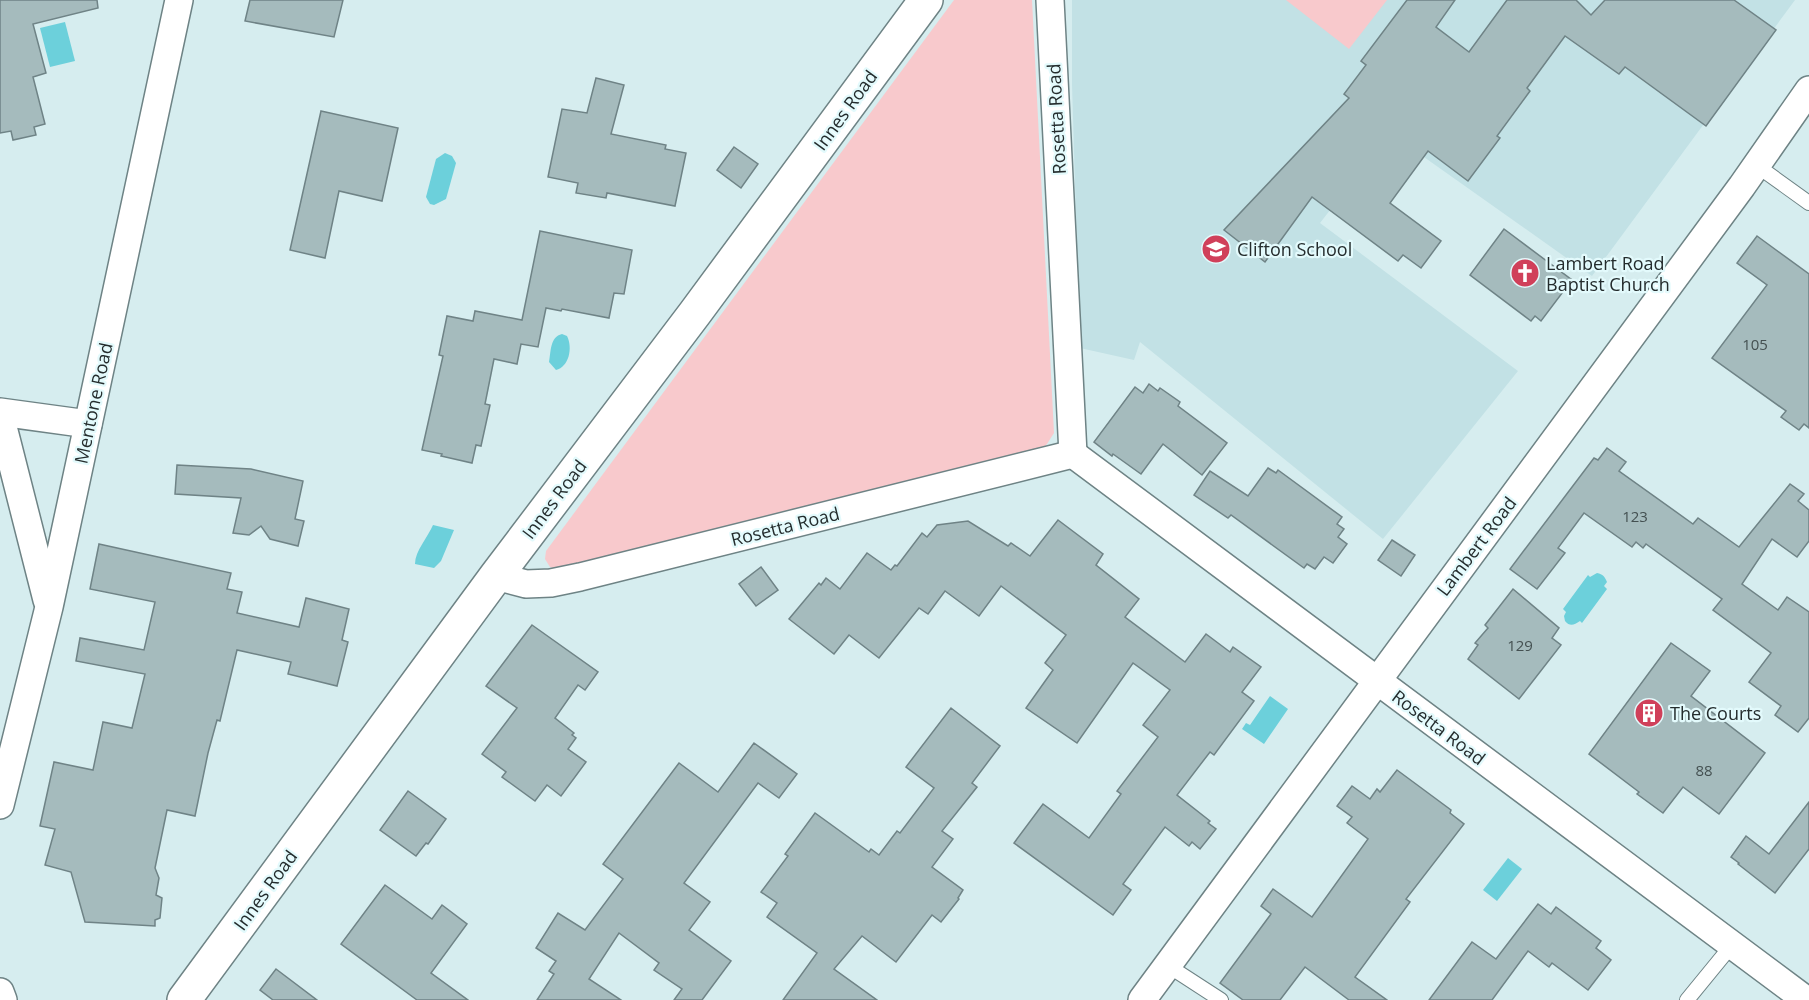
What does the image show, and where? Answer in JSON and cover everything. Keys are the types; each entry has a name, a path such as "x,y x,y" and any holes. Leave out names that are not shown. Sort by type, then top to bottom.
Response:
{"street":[{"name":"Mentone Road","path":"0,805 49,607 179,0"},
{"name":"Innes Road","path":"184,1000 496,576 709,294 926,0"},
{"name":"Rosetta Road","path":"1050,0 1072,454"},
{"name":"Lambert Road","path":"1142,1000 1809,90"},
{"path":"49,607 0,413 88,424"},
{"name":"Rosetta Road","path":"496,576 525,584 560,581 1072,454"},
{"name":"Rosetta Road","path":"1072,454 1806,1000"},
{"path":"0,992 3,1000"}],"lane":[{"path":"1756,165 1809,203"},
{"path":"1687,1000 1732,945"},
{"path":"1167,965 1221,1000"}],"shaded area":[{"path":"954,0 1032,0 1054,433 1047,444 1040,451 559,570 550,567 545,559 546,551"},
{"name":"Clifton School","path":"1072,0 1795,0 1592,276 1390,133 1320,223 1518,371 1383,539 1140,342 1134,360 1080,348 1072,85"},
{"path":"1286,0 1387,0 1349,49"}],"water":[{"path":"65,22 75,61 50,67 40,28"},
{"path":"445,153 452,156 456,163 446,199 434,205 430,204 426,197 436,159"},
{"path":"562,334 567,336 570,351 567,361 556,370 549,362 551,349 555,338"},
{"path":"433,525 454,530 441,561 434,568 415,564 419,549"},
{"path":"1597,573 1602,575 1607,582 1604,586 1607,589 1582,623 1580,621 1570,625 1565,621 1566,612 1563,609 1588,575 1590,577"},
{"path":"1270,696 1288,709 1264,744 1242,729 1246,723 1250,725"},
{"path":"1508,858 1522,869 1497,901 1483,890"}],"building":[{"path":"0,0 97,0 98,8 33,24 46,73 33,77 45,124 34,127 36,135 13,140 11,131 0,133"},
{"path":"250,0 343,0 334,37 245,21"},
{"path":"1407,0 1455,0 1436,27 1469,52 1507,0 1576,0 1591,15 1605,0 1734,0 1776,30 1706,126 1625,67 1619,74 1565,36 1527,88 1530,91 1497,136 1500,138 1468,181 1428,151 1390,203 1441,241 1421,268 1403,255 1398,261 1312,197 1265,262 1224,230 1349,98 1344,94 1366,65 1361,61"},
{"path":"596,78 624,85 611,134 666,145 665,149 686,153 675,206 607,193 606,198 576,193 578,183 548,177 562,109 587,113"},
{"path":"321,111 398,128 382,201 339,191 325,258 290,250"},
{"path":"734,147 758,164 741,188 717,170"},
{"name":"Lambert Road Baptist Church","path":"1504,229 1572,280 1541,321 1535,316 1531,321 1470,275"},
{"path":"540,231 632,250 624,294 614,293 609,318 546,308 538,347 521,344 517,364 494,359 485,404 490,405 481,446 476,445 472,463 422,450 443,356 439,355 447,316 473,321 475,311 522,320"},
{"path":"1757,236 1809,274 1809,428 1804,424 1799,430 1781,417 1786,411 1712,358 1767,285 1737,263"},
{"path":"1149,384 1158,391 1160,388 1180,402 1178,406 1227,443 1202,475 1163,444 1141,474 1094,442 1135,387 1143,393"},
{"path":"1607,448 1626,462 1619,471 1693,524 1698,518 1739,547 1790,484 1804,494 1798,501 1809,510 1809,541 1797,557 1772,539 1742,584 1778,610 1787,597 1809,612 1809,718 1798,732 1775,715 1781,706 1749,682 1771,653 1713,610 1722,599 1646,544 1643,548 1636,542 1632,547 1584,513 1558,548 1565,553 1537,589 1510,569 1594,458 1598,460"},
{"path":"177,465 251,469 303,481 295,519 304,521 298,546 270,539 261,526 249,535 233,533 241,498 175,494"},
{"path":"1268,468 1276,473 1278,470 1342,517 1337,524 1344,529 1338,537 1347,544 1333,563 1324,557 1315,569 1307,564 1304,568 1231,515 1228,518 1194,495 1210,471 1248,496"},
{"path":"1058,520 1103,554 1096,565 1139,599 1125,617 1185,662 1206,634 1230,652 1233,647 1261,667 1242,692 1254,701 1214,755 1210,752 1177,795 1210,821 1208,823 1216,829 1200,849 1192,842 1189,846 1165,827 1123,884 1131,890 1113,915 1014,843 1043,804 1089,838 1121,794 1117,791 1158,737 1143,725 1170,690 1133,663 1077,743 1026,708 1053,670 1045,663 1066,635 1001,586 979,616 945,591 928,614 919,608 879,658 849,635 834,654 789,619 819,583 821,585 826,578 840,589 867,553 891,570 895,565 897,566 922,533 927,537 937,525 968,521 1008,546 1011,543 1030,556"},
{"path":"1392,540 1415,555 1401,576 1378,560"},
{"path":"99,544 231,573 227,589 242,592 237,613 299,627 306,598 349,609 342,640 348,642 337,686 288,674 291,662 237,650 220,721 217,720 208,753 195,816 167,810 155,868 159,878 156,895 162,898 160,918 155,920 155,926 85,922 71,872 45,865 55,829 40,826 54,762 93,770 103,722 132,728 145,674 76,661 80,638 144,650 155,602 90,589"},
{"path":"761,567 778,590 756,606 739,584"},
{"path":"1513,589 1559,628 1552,638 1561,645 1519,699 1468,659 1478,645 1475,643 1488,628 1485,625"},
{"path":"532,625 598,672 585,690 578,685 555,718 574,733 572,735 576,738 568,749 586,762 561,796 547,785 535,801 502,777 506,772 482,754 517,708 486,686"},
{"path":"1671,643 1710,671 1691,696 1765,753 1719,814 1683,787 1663,813 1589,754"},
{"path":"951,708 1000,746 972,783 977,787 942,831 953,839 932,867 963,890 959,899 941,922 932,915 896,962 862,936 834,969 877,1000 783,1000 817,953 767,917 777,903 761,892 788,856 785,854 815,813 869,852 871,849 879,855 897,831 900,833 934,788 906,767"},
{"path":"754,743 797,774 779,798 758,783 684,883 710,902 689,930 731,961 702,1000 674,1000 682,989 654,970 659,963 619,933 589,979 621,1000 537,1000 554,974 549,971 556,961 536,948 558,913 585,930 623,879 603,864 679,763 718,792"},
{"path":"1397,770 1451,810 1450,813 1464,824 1406,899 1410,902 1355,977 1387,1000 1349,1000 1305,967 1280,1000 1243,1000 1220,983 1271,914 1261,906 1273,889 1312,917 1368,839 1347,823 1352,817 1337,806 1352,786 1370,799 1377,789 1380,792"},
{"path":"408,791 446,819 416,856 380,830"},
{"path":"1809,802 1809,849 1775,893 1731,857 1746,836 1769,854"},
{"path":"385,885 432,919 442,905 467,924 431,973 468,1000 417,1000 341,944"},
{"path":"1538,904 1551,914 1556,907 1601,941 1596,948 1611,960 1588,990 1552,963 1549,967 1528,951 1492,1000 1429,1000 1472,942 1496,959"},
{"path":"276,969 317,1000 273,1000 260,990"}],"place":[{"name":"Clifton School","path":"1216,249"},
{"name":"Lambert Road Baptist Church","path":"1525,273"},
{"name":"The Courts","path":"1649,713"}]}
